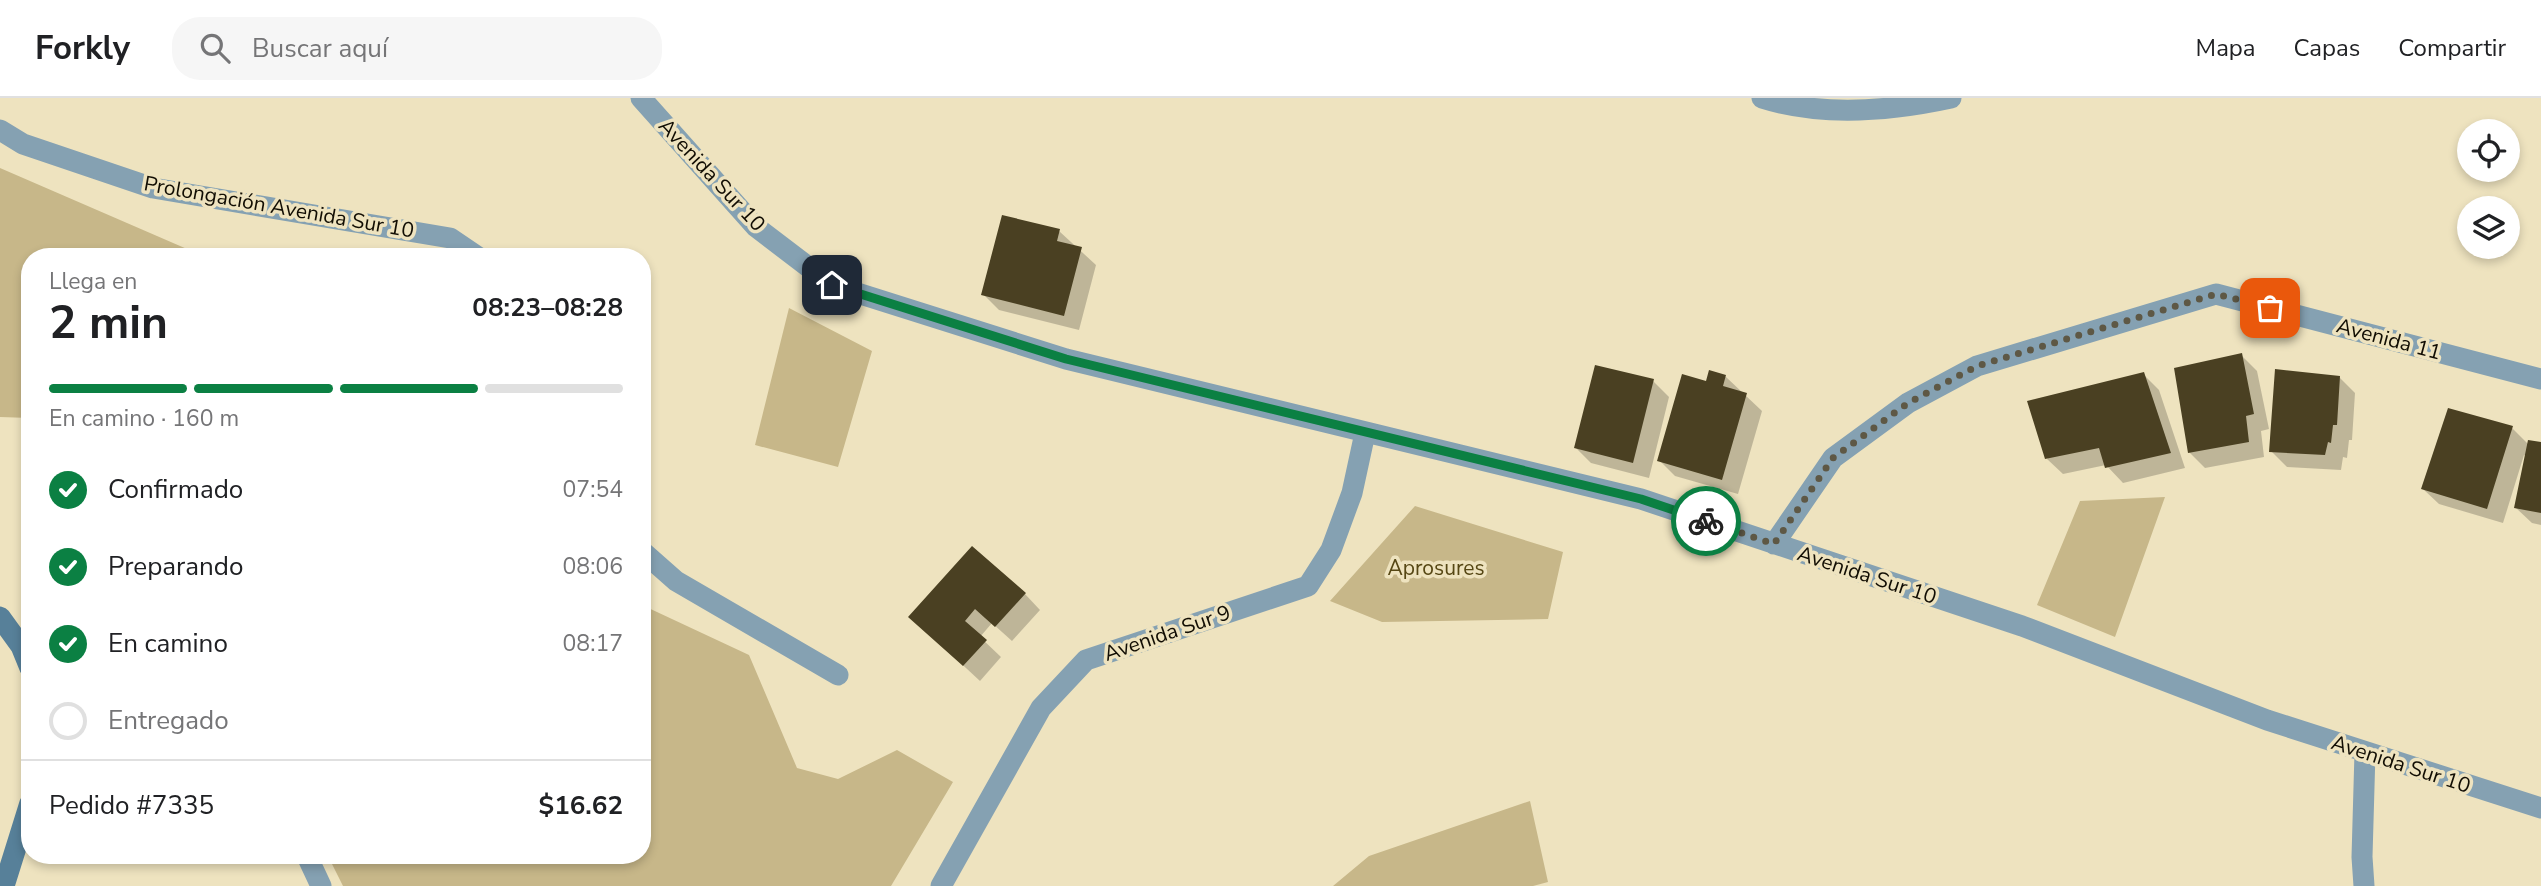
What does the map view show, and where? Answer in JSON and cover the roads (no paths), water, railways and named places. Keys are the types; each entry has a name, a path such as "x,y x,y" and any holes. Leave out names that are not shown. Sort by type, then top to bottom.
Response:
{"main road":[{"path":"0,617 21,641"},
{"path":"4,886 21,832"}],"street":[{"name":"Avenida Sur 10","path":"641,98 756,227 832,285 1066,359 1641,499 2022,626 2267,720 2541,808"},
{"path":"1762,98 1788,106 1898,109 1951,98"},
{"name":"Prolongación Avenida Sur 10","path":"0,130 23,144 153,188 450,237 465,248"},
{"name":"Avenida 11","path":"1774,544 1833,458 1908,403 1977,366 2216,294 2541,379"},
{"name":"Avenida Sur 9","path":"941,886 1041,708 1086,660 1308,586 1331,550 1352,493 1366,433"},
{"path":"651,559 676,581 838,675"},
{"path":"2364,886 2362,857 2365,752"},
{"path":"311,864 321,886"}],"park label":[{"name":"Aprosures","path":"1436,568"}]}
